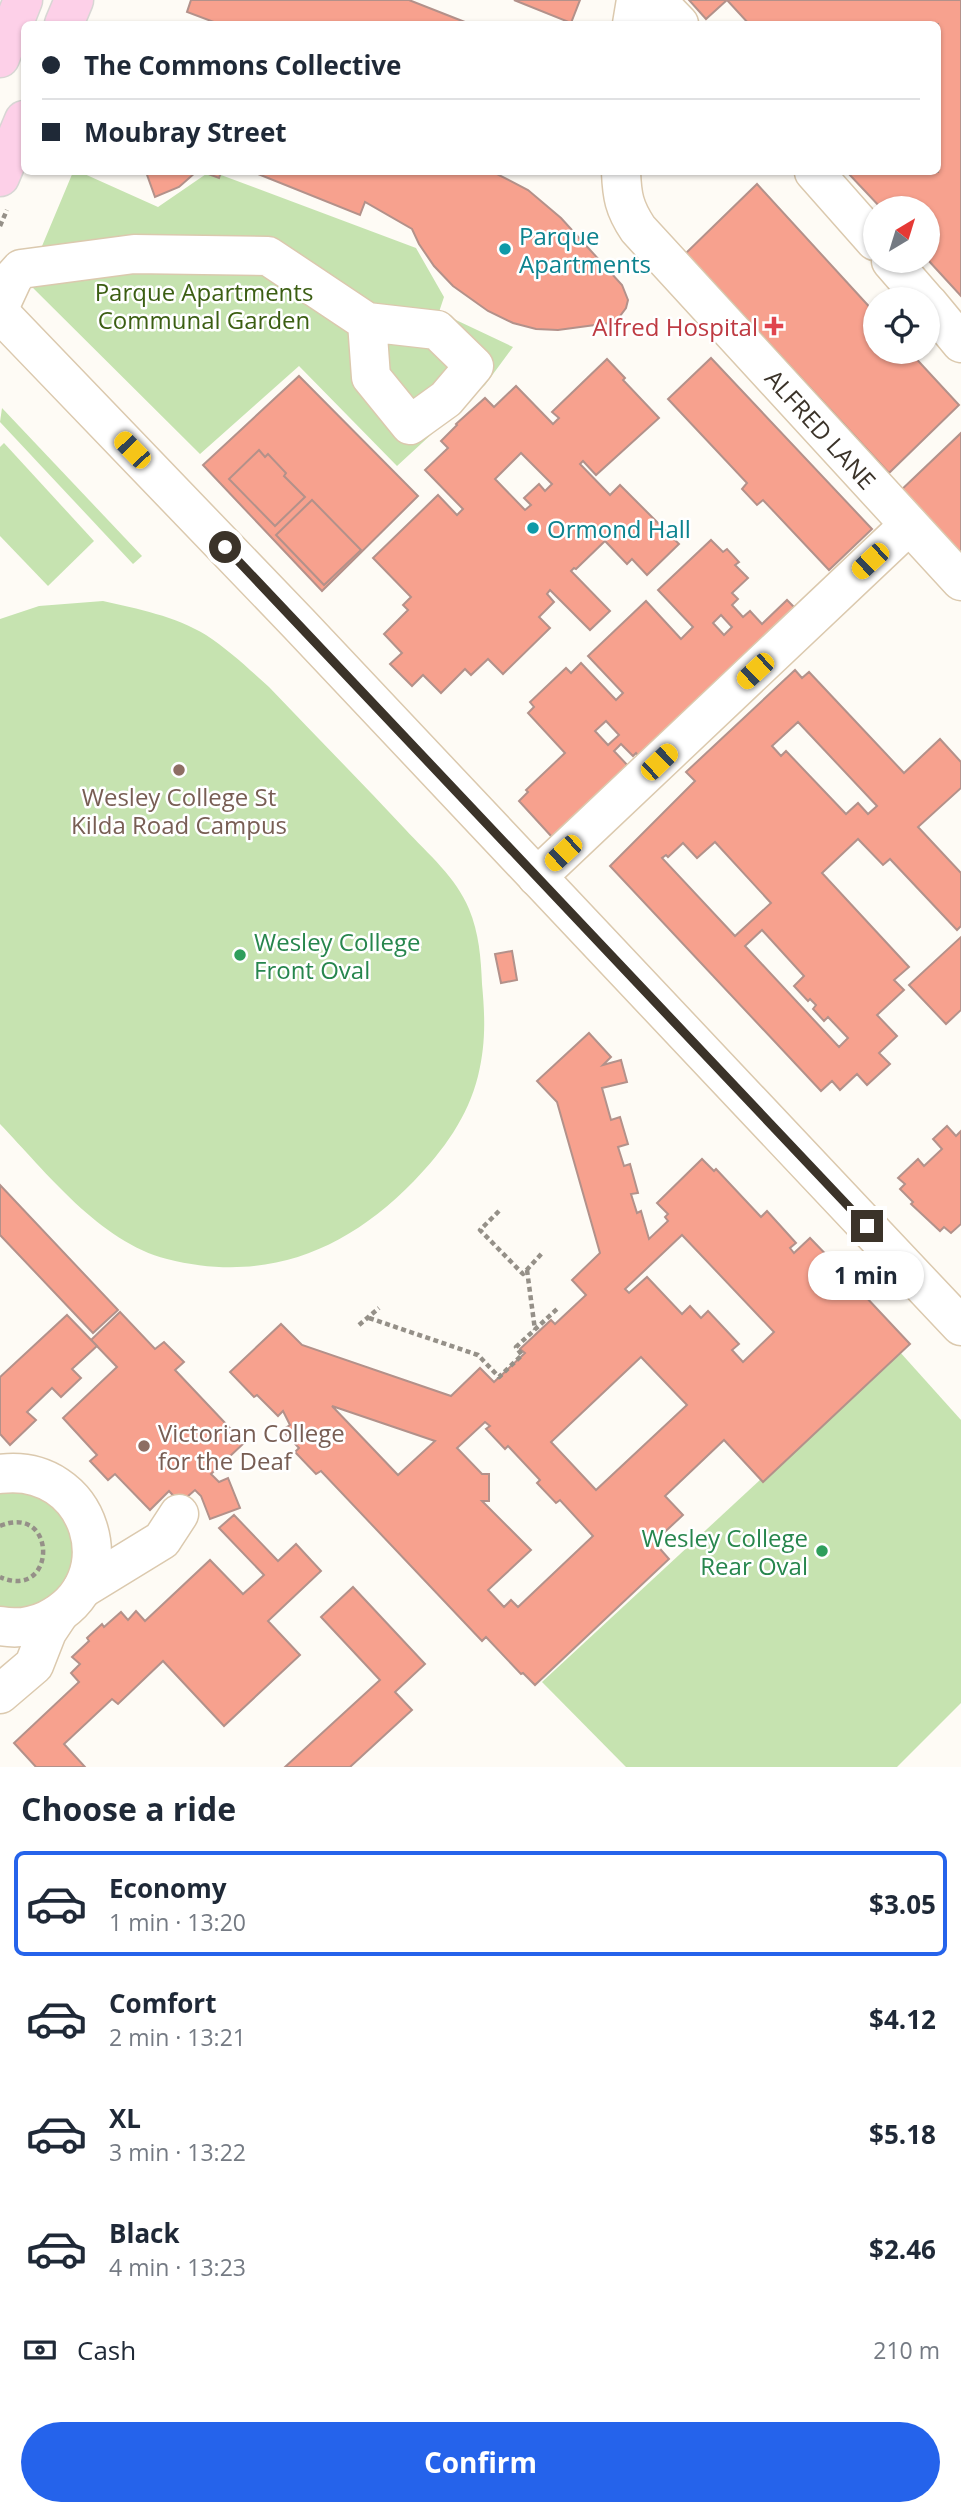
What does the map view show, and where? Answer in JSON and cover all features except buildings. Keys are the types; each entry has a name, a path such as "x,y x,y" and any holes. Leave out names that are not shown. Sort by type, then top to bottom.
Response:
{"main road":[{"path":"0,58 23,0"},
{"path":"65,21 74,0"},
{"path":"0,177 21,127"}],"street":[{"path":"632,21 636,0"},
{"path":"656,0 676,21"},
{"name":"ALFRED LANE","path":"621,175 622,197 628,214 638,229 961,581"},
{"path":"817,175 863,227"},
{"path":"0,306 13,278 21,269 134,254 268,256 368,322"},
{"path":"901,273 914,287"},
{"path":"0,313 299,624 961,1326"},
{"path":"940,318 961,343"},
{"path":"537,877 909,525"},
{"path":"0,1474 16,1472 42,1477 65,1491 82,1512 91,1537 91,1564 71,1602 47,1632 34,1665 0,1694"},
{"path":"0,1626 10,1628 36,1625 162,1540 179,1514"}],"path":[{"path":"499,1211 480,1230 523,1274 542,1252"},
{"path":"527,1270 535,1329"},
{"path":"359,1325 379,1308"},
{"path":"369,1318 478,1355 499,1377 522,1355 516,1347 557,1309"},
{"path":"0,1526 18,1522 27,1525 41,1538 44,1547 41,1566 35,1573 17,1581 0,1577"}],"green space":[{"name":"Parque Apartments Communal Garden","path":"72,175 87,175 158,207 205,175 221,175 416,248 444,297 439,312 513,347 485,385 397,466 299,366 200,454 27,282"},
{"path":"2,408 142,556 133,564 0,422"},
{"path":"4,443 94,541 48,586 0,536 0,447"},
{"name":"Wesley College Front Oval","path":"103,601 156,614 194,628 239,660 269,687 441,866 463,897 472,918 481,965 484,1041 474,1091 461,1119 435,1158 388,1205 332,1243 302,1256 270,1264 203,1266 167,1259 142,1250 119,1237 76,1203 0,1124 0,619 39,606"},
{"name":"Wesley College Rear Oval","path":"899,1351 961,1420 961,1703 897,1767 626,1767 542,1682"},
{"path":"0,1491 39,1494 69,1520 78,1559 45,1608 0,1613"}],"place":[{"name":"Parque Apartments","path":"505,249"},
{"name":"Alfred Hospital","path":"774,326"},
{"name":"Ormond Hall","path":"533,528"},
{"name":"Wesley College St Kilda Road Campus","path":"179,770"},
{"name":"Wesley College Front Oval","path":"240,955"},
{"name":"Victorian College for the Deaf","path":"144,1446"},
{"name":"Wesley College Rear Oval","path":"822,1551"}],"route":[{"path":"225,547 867,1226"}]}
